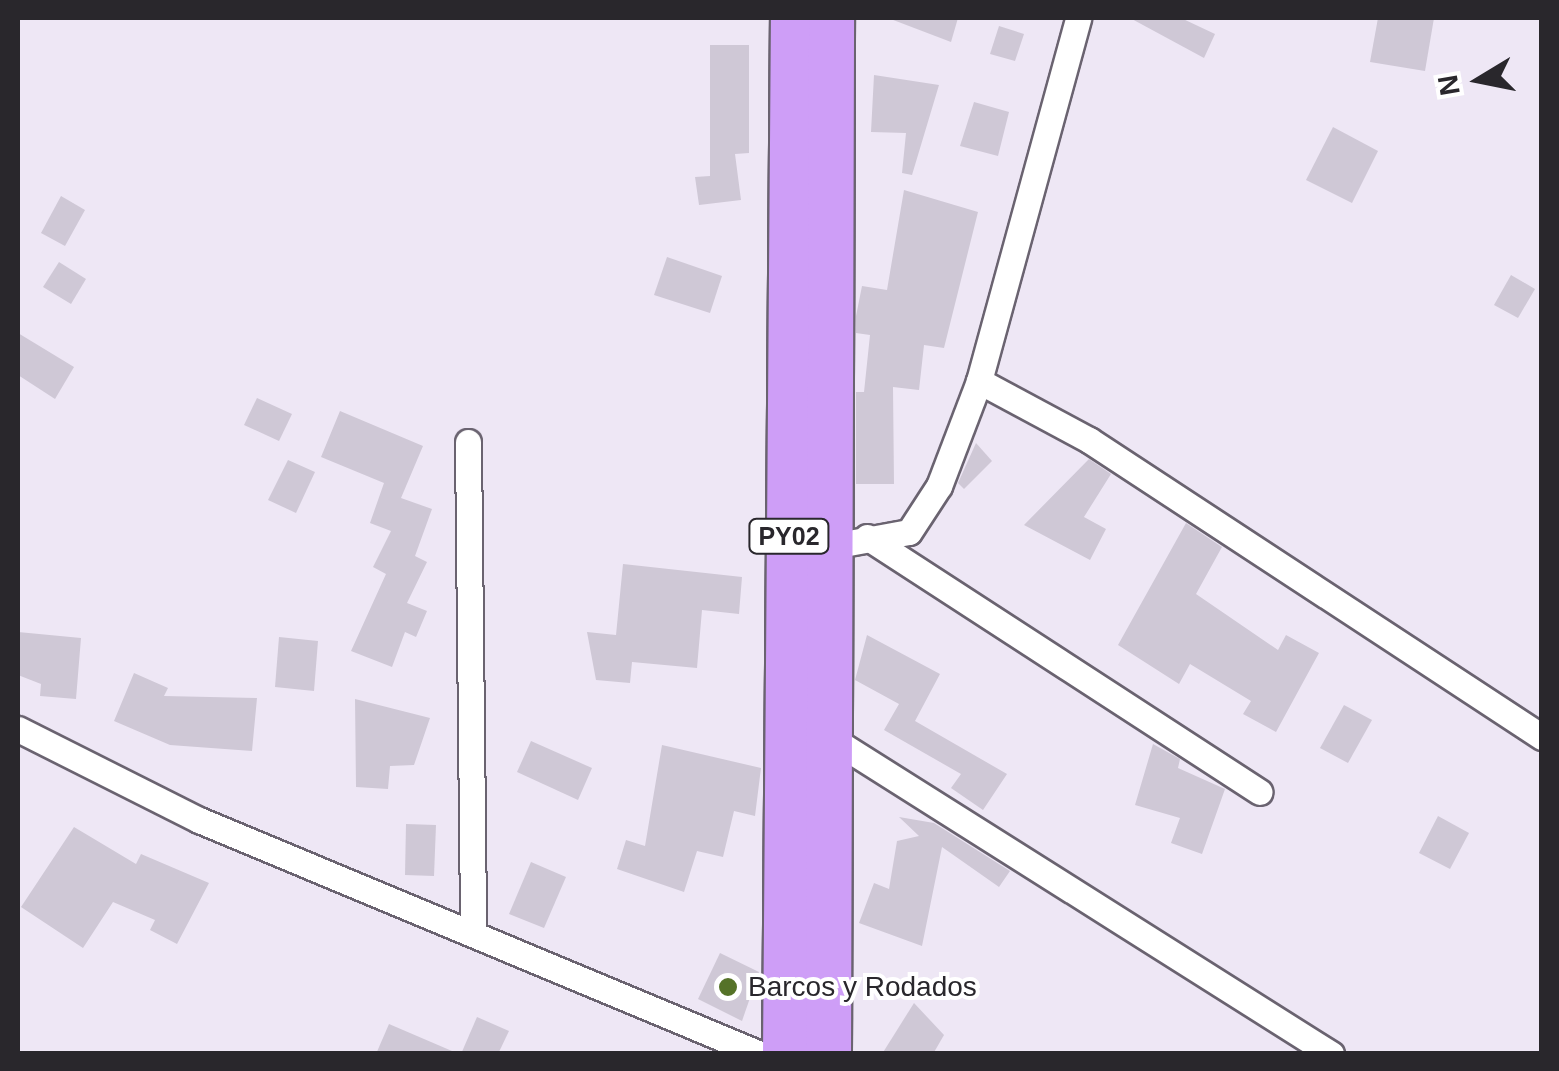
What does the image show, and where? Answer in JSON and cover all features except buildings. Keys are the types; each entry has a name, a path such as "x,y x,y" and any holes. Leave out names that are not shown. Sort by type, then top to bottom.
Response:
{"highway":[{"name":"PY02","path":"786,1054 793,18"},
{"name":"PY02","path":"828,1054 830,737 847,542 831,18"}],"street":[{"path":"847,542 909,532 939,486 979,381 1078,18"},
{"path":"979,381 1089,440 1542,737"},
{"path":"468,442 473,934"},
{"path":"847,542 1260,792"},
{"path":"18,729 200,820 760,1054"},
{"path":"830,737 1331,1054"}],"place":[{"name":"Barcos y Rodados","path":"728,987"}]}
